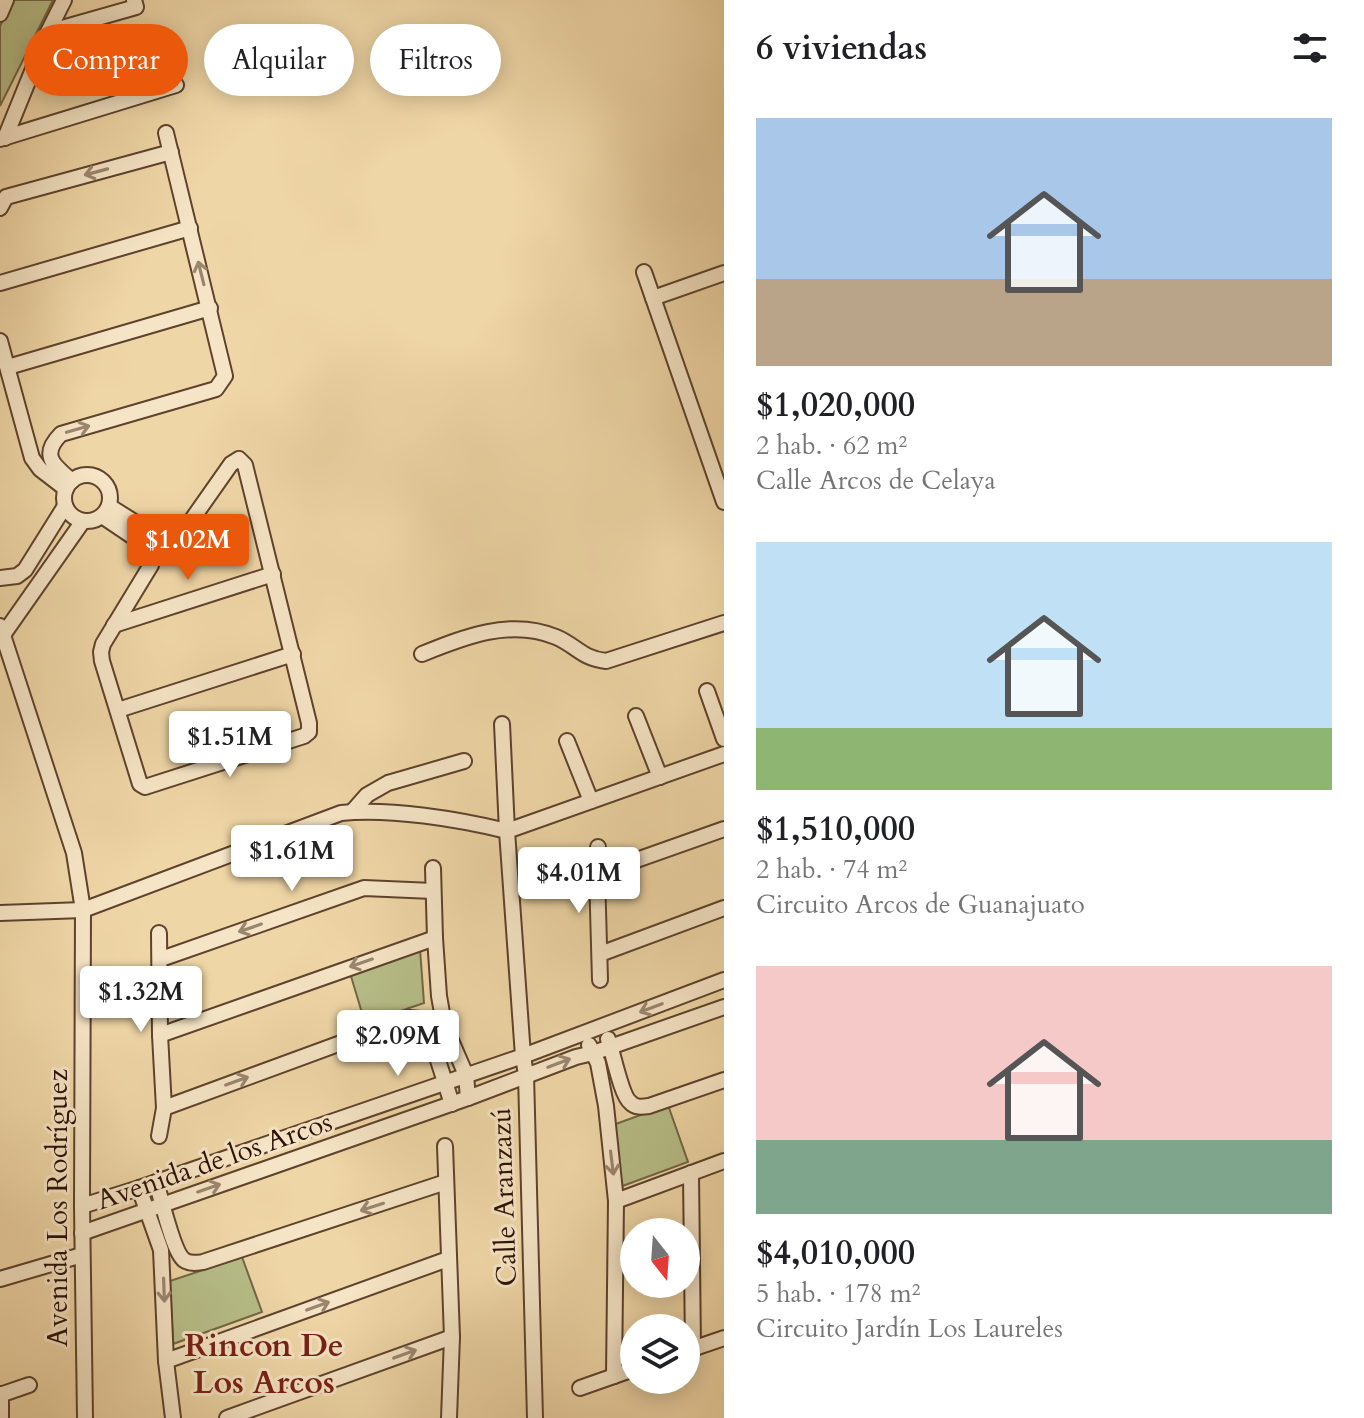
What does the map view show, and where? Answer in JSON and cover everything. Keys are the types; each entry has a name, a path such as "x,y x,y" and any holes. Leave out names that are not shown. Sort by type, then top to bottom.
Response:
{"street":[{"path":"0,14 6,0"},
{"path":"52,24 64,0"},
{"path":"76,24 136,7 134,0"},
{"path":"3,138 24,89"},
{"path":"3,138 140,96"},
{"path":"69,485 49,454 52,443 61,434 216,389 225,376 166,133"},
{"path":"0,208 6,197 171,152"},
{"path":"0,283 190,228"},
{"path":"644,272 724,502"},
{"path":"653,298 724,273"},
{"path":"8,367 210,308"},
{"path":"0,341 32,458 40,469 69,485"},
{"path":"239,459 245,465 293,654 309,732 145,787 140,784 101,652 151,565 153,556 151,549 106,511 171,542 179,538 231,464 239,459"},
{"path":"79,476 97,477 109,489 111,498 106,511 90,521 75,518 65,506 64,498 69,485 79,476"},
{"path":"0,578 17,576 25,570 65,506"},
{"path":"1,631 83,521"},
{"path":"114,625 273,574"},
{"path":"422,654 479,633 514,628 541,631 561,639 591,660 606,661 724,623"},
{"name":"Avenida Los Rodríguez","path":"1,631 74,853 83,910 85,1418"},
{"path":"118,710 293,654"},
{"path":"707,691 724,739"},
{"path":"636,716 660,777"},
{"name":"Calle Aranzazú","path":"502,724 526,1075 535,1418"},
{"path":"567,741 591,801"},
{"path":"0,913 83,910 325,818 352,812 404,814 507,831 724,754"},
{"path":"352,812 367,795 388,783 464,761"},
{"path":"597,874 724,829"},
{"path":"598,847 600,980"},
{"path":"433,868 439,996 444,1024 466,1075 468,1098"},
{"path":"161,959 364,888 433,891"},
{"path":"600,954 724,908"},
{"path":"159,933 164,1108 159,1136"},
{"path":"160,1035 435,938"},
{"name":"Avenida de los Arcos","path":"82,1206 523,1056 724,980"},
{"name":"Avenida de los Arcos","path":"82,1233 724,1007"},
{"path":"164,1108 409,1018 420,1019 427,1026 452,1104"},
{"path":"604,1026 627,1099 636,1106 649,1106 724,1080"},
{"path":"583,1034 598,1063 616,1201 614,1376"},
{"path":"445,1146 452,1337 449,1418"},
{"path":"616,1201 724,1161"},
{"path":"689,1314 691,1173"},
{"path":"156,1182 176,1249 185,1260 194,1263 446,1182"},
{"path":"139,1188 159,1240 163,1261 166,1361 173,1418"},
{"path":"0,1279 82,1255"},
{"path":"166,1361 448,1259"},
{"path":"227,1418 452,1337"},
{"path":"700,1346 724,1338"},
{"path":"580,1388 620,1374"},
{"path":"1,1418 1,1394 29,1385"}],"green space":[{"path":"13,0 53,0 41,24 24,24 24,58 0,106 0,26"},
{"path":"420,949 424,1003 365,1023 350,973"},
{"path":"668,1105 688,1162 617,1188 613,1125"},
{"path":"242,1257 262,1312 173,1344 170,1281"}],"district":[{"name":"Rincon De Los Arcos","path":"264,1364"}]}
